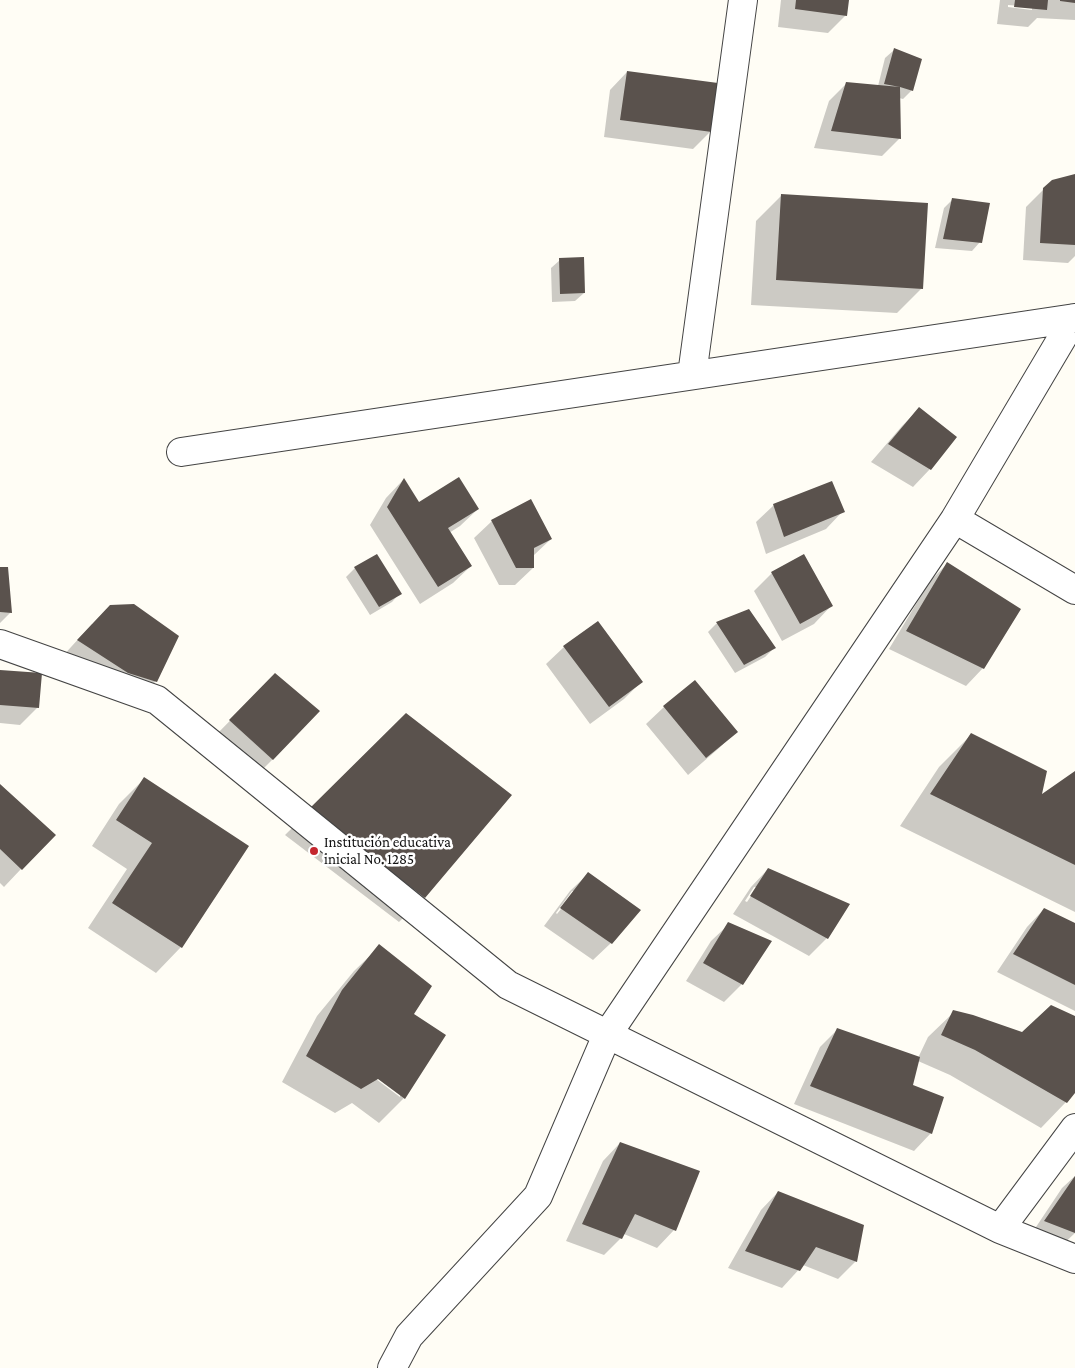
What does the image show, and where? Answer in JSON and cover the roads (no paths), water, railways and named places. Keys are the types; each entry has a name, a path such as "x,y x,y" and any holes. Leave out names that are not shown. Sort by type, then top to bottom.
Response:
{"street":[{"path":"692,375 743,0"},
{"path":"181,452 1075,318"},
{"path":"392,1368 409,1336 538,1196 607,1035 955,519 1075,318"},
{"path":"955,519 1075,590"},
{"path":"0,644 157,700 508,984 607,1035 1000,1229 1075,1259"},
{"path":"1000,1229 1075,1128"}],"place":[{"name":"Institución educativa inicial No. 1285","path":"314,851"}]}
